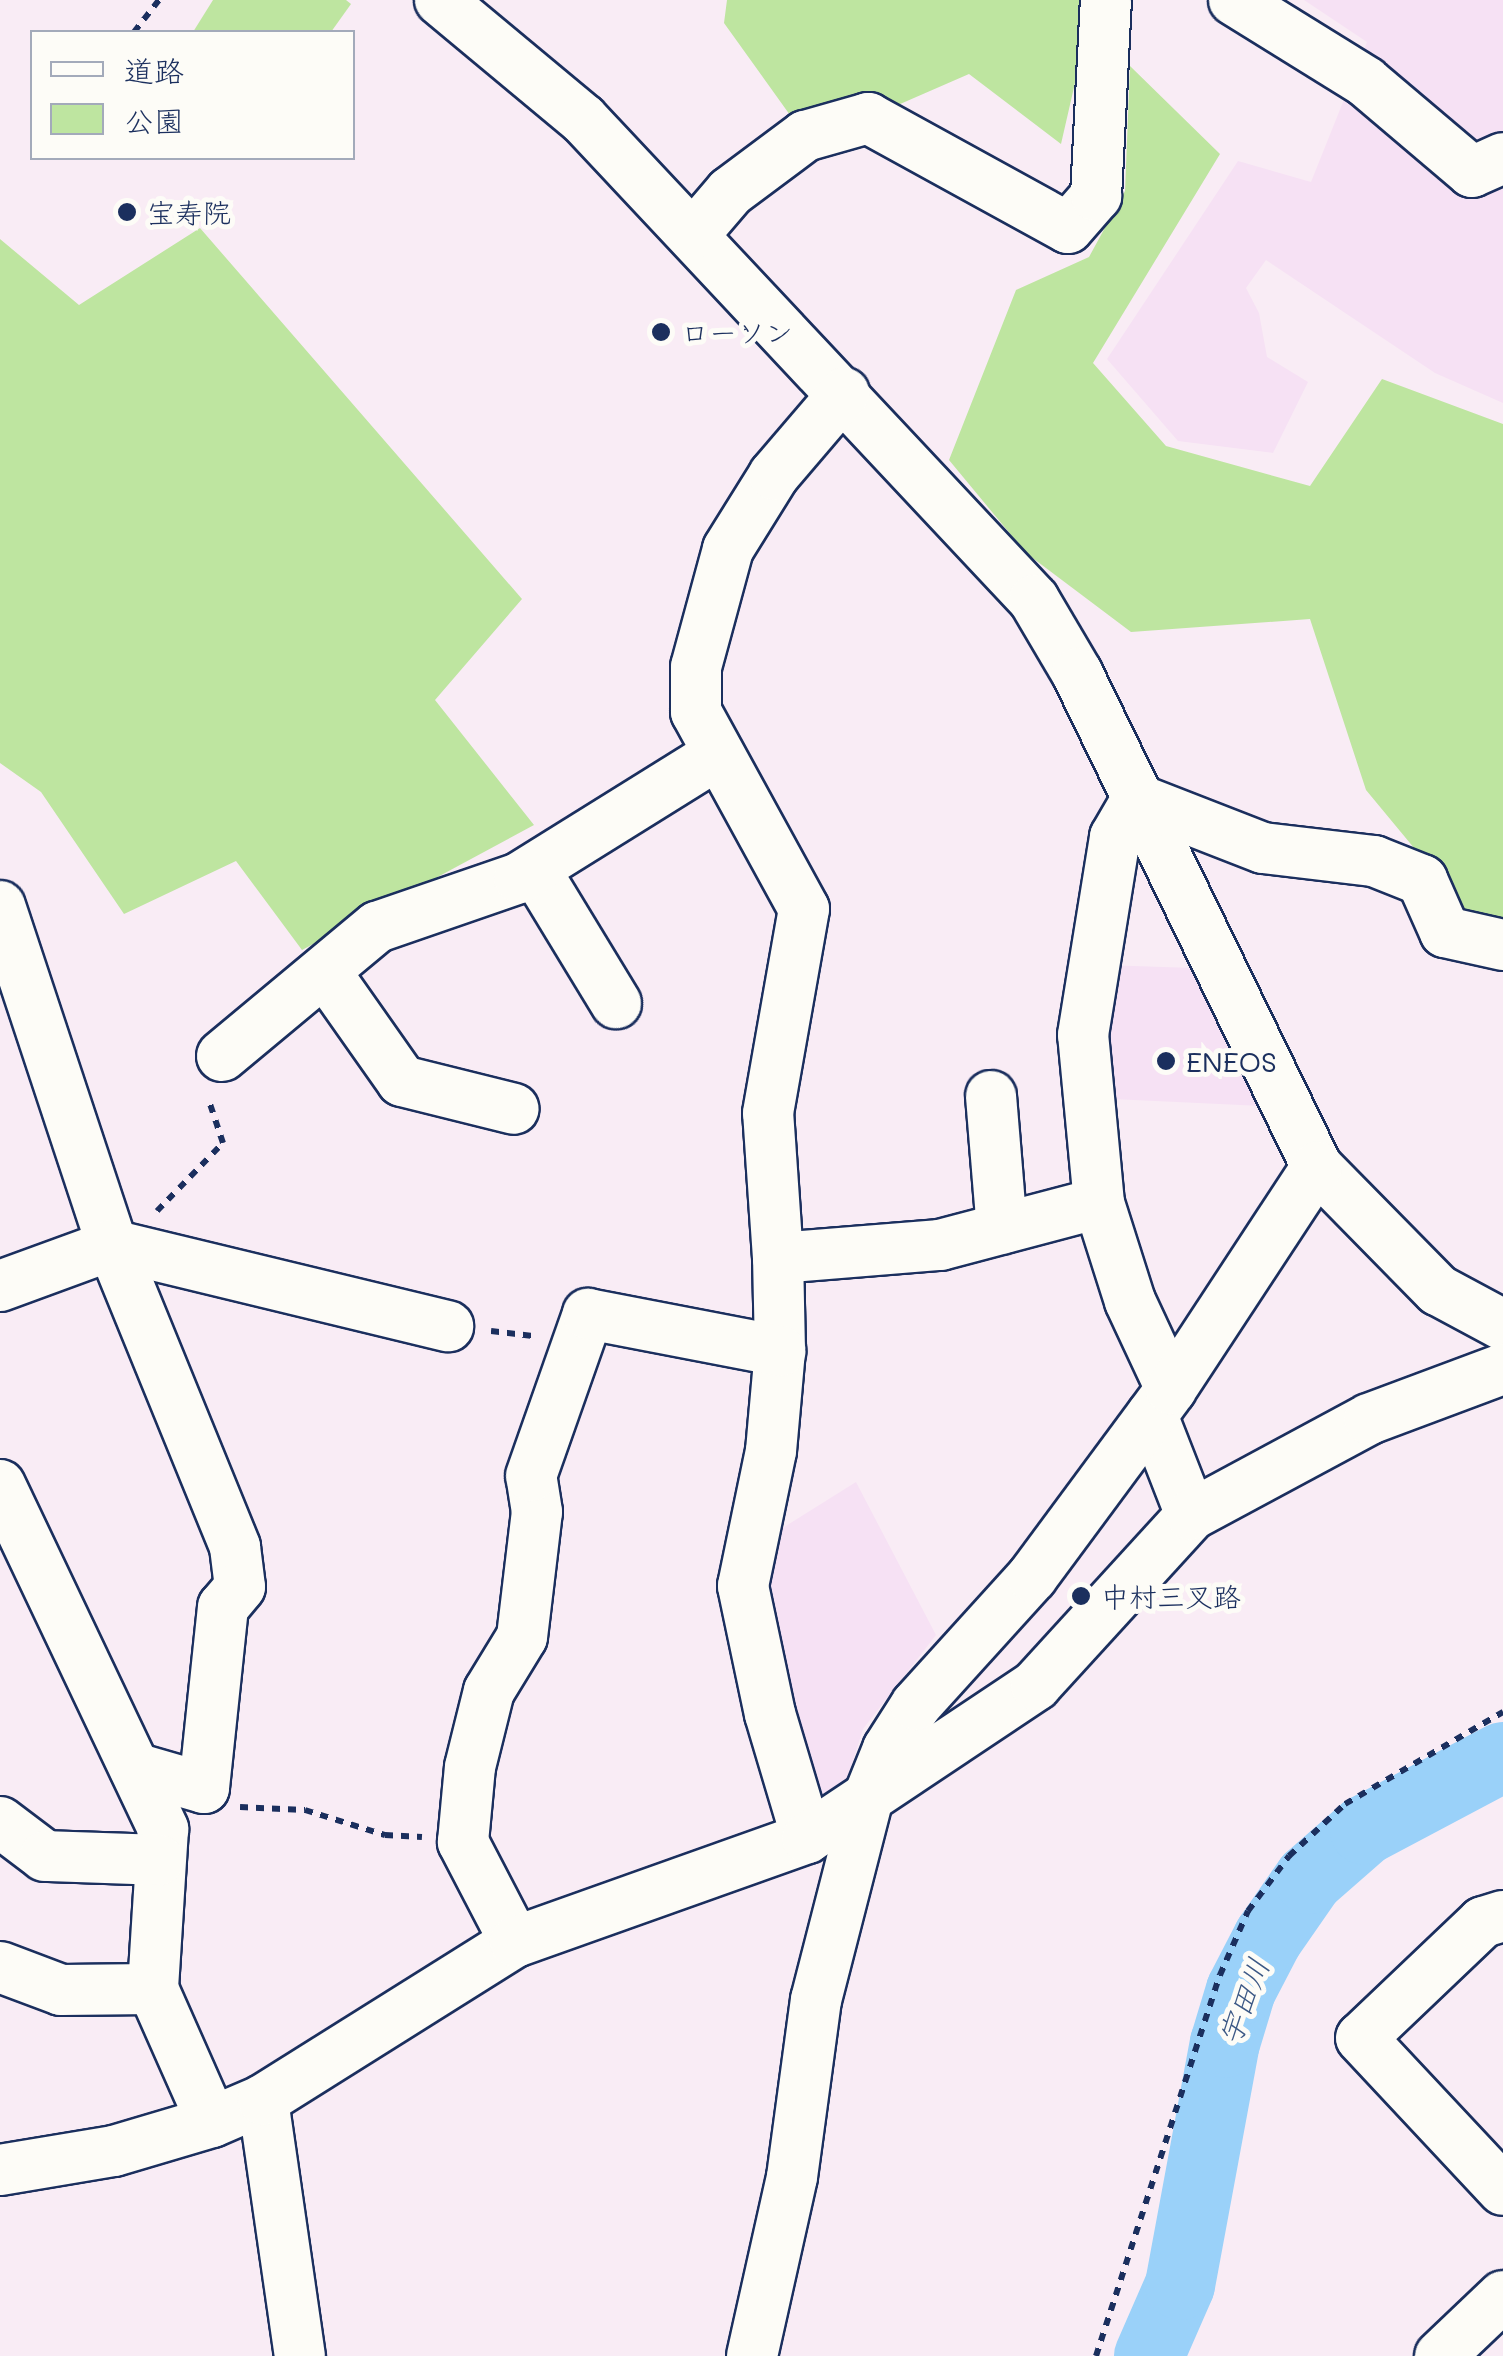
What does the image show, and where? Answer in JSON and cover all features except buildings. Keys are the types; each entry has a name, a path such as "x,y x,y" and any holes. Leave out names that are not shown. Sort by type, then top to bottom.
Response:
{"street":[{"path":"440,0 583,118 1034,600 1137,799 1317,1166 1438,1290 1503,1325"},
{"path":"694,233 730,192 805,136 868,118 1068,228 1096,196 1106,0"},
{"path":"1234,0 1366,82 1472,172 1503,158"},
{"path":"807,1838 770,1714 743,1586 771,1451 780,1351 768,1113 804,909 715,756 696,712 696,668 728,549 774,475 844,394"},
{"path":"222,1056 326,974 377,927 534,870 715,756"},
{"path":"1137,799 1262,848 1374,861 1422,880 1445,932 1503,945"},
{"path":"1137,799 1115,836 1083,1035 1099,1203 1162,1402 1191,1516"},
{"path":"534,870 600,995"},
{"path":"0,906 112,1245 235,1547 240,1587 223,1607 204,1788 134,1768"},
{"path":"326,974 402,1081 496,1092"},
{"path":"992,1096 1002,1229"},
{"path":"752,2356 792,2177 816,2000 866,1802 916,1705 1032,1576 1162,1402 1317,1166"},
{"path":"778,1258 940,1245 1099,1203"},
{"path":"0,1286 112,1245 448,1326"},
{"path":"515,1942 463,1842 470,1768 488,1691 522,1637 536,1512 531,1476 588,1314 780,1351"},
{"path":"0,2170 114,2151 212,2122 263,2100 515,1942 807,1838 1036,1685 1191,1516 1369,1419 1503,1368"},
{"path":"0,1484 163,1828 158,1860 153,1989 212,2122"},
{"path":"0,1822 45,1856 158,1860"},
{"path":"1496,1927 1361,2038 1503,2190"},
{"path":"0,1967 61,1990 153,1989"},
{"path":"263,2100 300,2356"},
{"path":"1440,2356 1503,2296"}],"path":[{"path":"136,30 159,0"},
{"path":"112,1245 143,1226 223,1143 205,1090 222,1056"},
{"path":"448,1326 579,1341"},
{"path":"1096,2356 1220,1975 1248,1911 1289,1856 1344,1804 1503,1712"},
{"path":"204,1788 230,1805 305,1810 385,1835 421,1837"}],"shaded area":[{"path":"1304,0 1503,0 1503,403 1435,373 1266,260 1246,288 1259,313 1267,357 1308,382 1273,453 1178,441 1107,359 1238,161 1311,182 1367,42"},
{"name":"ENEOS","path":"1103,965 1193,968 1262,1106 1091,1098"},
{"path":"856,1482 936,1635 863,1729 841,1799 813,1811 758,1632 773,1534"}],"green space":[{"path":"213,0 346,0 351,4 332,30 194,30"},
{"path":"727,0 1094,0 1061,144 969,74 868,118 805,136 724,23"},
{"path":"1130,66 1220,154 1093,363 1166,446 1310,486 1382,379 1503,424 1503,932 1453,917 1424,860 1366,790 1310,619 1131,632 1026,553 949,460 1016,290 1089,257 1125,191"},
{"path":"200,228 522,599 435,700 534,825 302,950 236,861 124,914 41,792 0,763 0,239 79,305"}],"waterway":[{"name":"宇田川","path":"1149,2356 1180,2285 1225,2043 1241,1990 1268,1938 1309,1879 1365,1830 1503,1757"}],"place":[{"name":"宝寿院","path":"127,212"},
{"name":"ローソン","path":"661,332"},
{"name":"ENEOS","path":"1166,1061"},
{"name":"中村三叉路","path":"1081,1596"}]}
